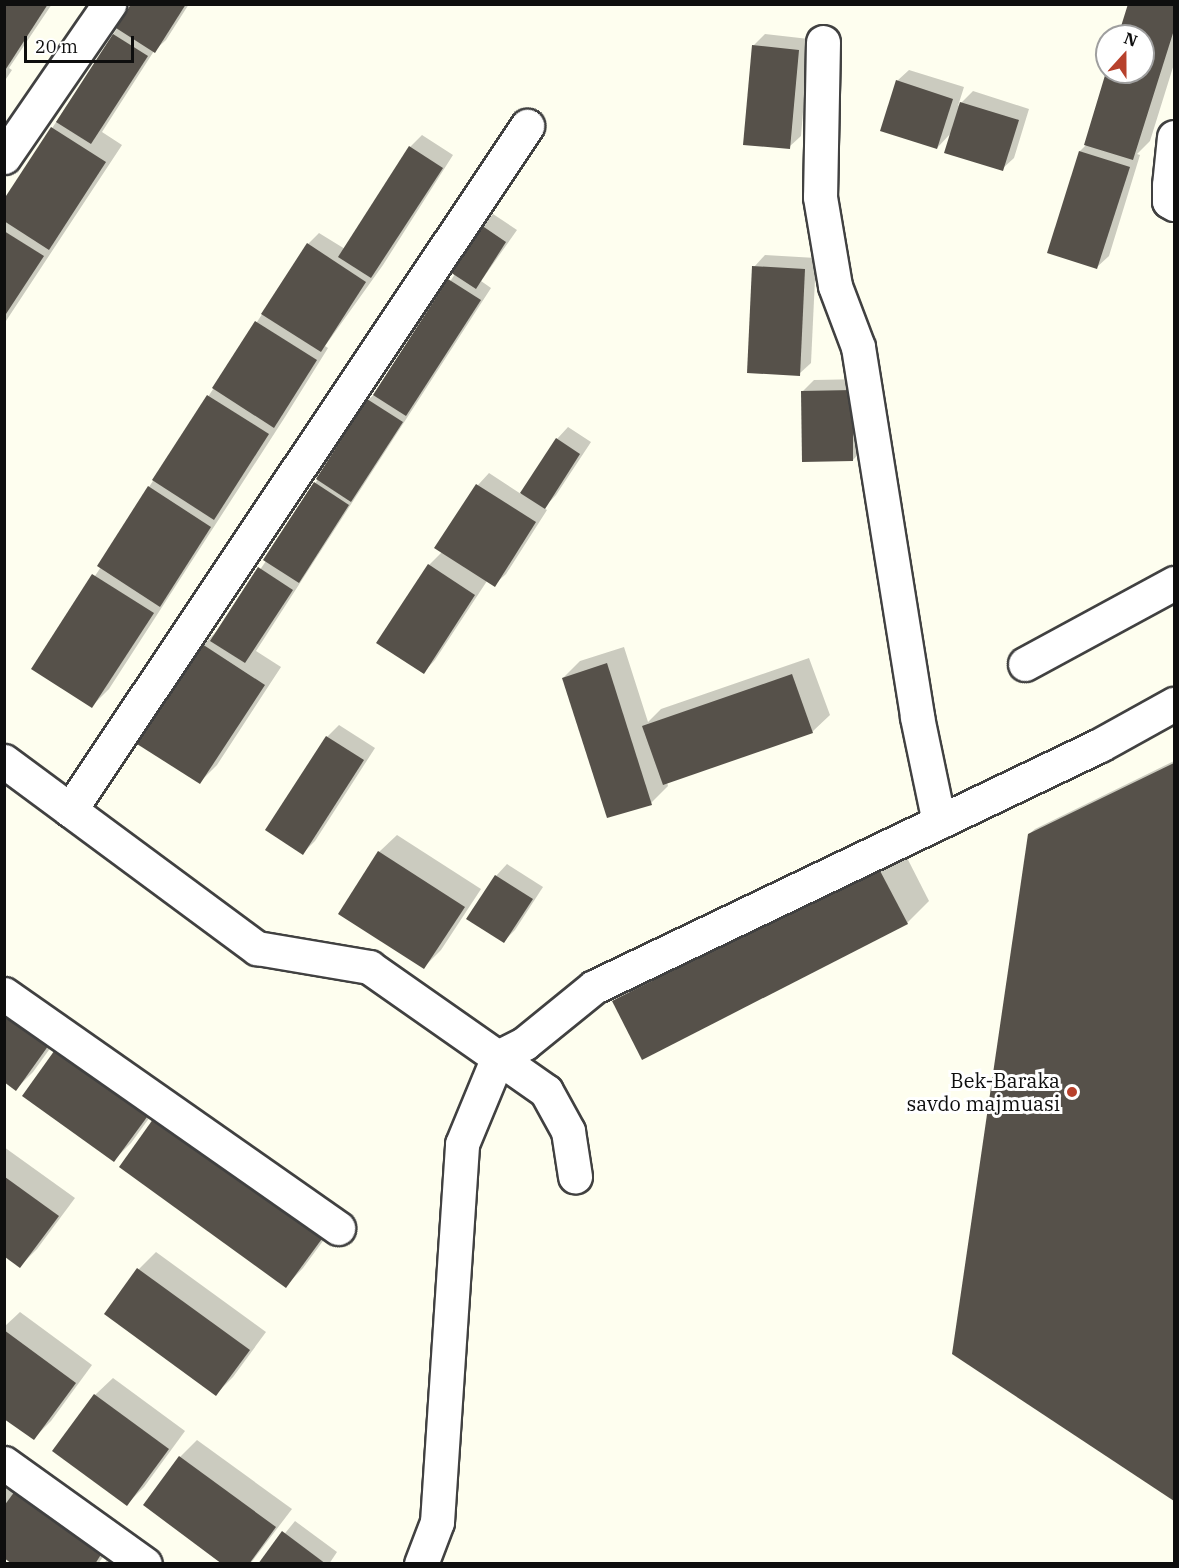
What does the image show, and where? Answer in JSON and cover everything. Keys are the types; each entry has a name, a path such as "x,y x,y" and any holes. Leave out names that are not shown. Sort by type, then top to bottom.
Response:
{"street":[{"path":"4,157 110,4"},
{"path":"823,42 820,197 835,286 858,346 917,717 939,822"},
{"path":"70,810 527,126"},
{"path":"1174,137 1169,201 1174,204"},
{"path":"1025,664 1174,583"},
{"path":"421,1563 438,1521 462,1144 498,1057 525,1043 594,987 1100,745 1174,704"},
{"path":"4,761 257,948 369,968 546,1091 568,1131 575,1176"},
{"path":"4,994 338,1228"},
{"path":"4,1463 144,1563"}],"building":[{"path":"4,4 48,4 4,72"},
{"path":"131,4 186,4 155,53 116,28"},
{"path":"1128,4 1174,4 1174,30 1133,160 1084,145 1102,84 1155,84 1155,24 1122,24"},
{"path":"113,34 148,56 91,144 56,122"},
{"path":"752,45 799,50 790,149 743,145"},
{"path":"896,80 953,99 937,149 880,131"},
{"path":"960,102 1019,120 1003,171 944,153"},
{"path":"51,127 106,162 49,250 4,221 4,199"},
{"path":"409,146 443,168 371,278 338,257"},
{"path":"1079,151 1130,167 1097,269 1047,253"},
{"path":"481,225 506,242 476,289 450,272"},
{"path":"4,231 44,256 4,317"},
{"path":"307,243 366,282 321,352 261,314"},
{"path":"752,266 805,269 800,376 747,373"},
{"path":"448,279 481,300 406,416 373,395"},
{"path":"255,321 317,360 274,428 212,388"},
{"path":"853,390 853,461 802,462 801,391"},
{"path":"207,395 269,434 214,520 152,480"},
{"path":"367,399 403,422 351,502 316,479"},
{"path":"556,438 580,454 545,509 520,493"},
{"path":"314,482 349,505 299,583 263,560"},
{"path":"476,484 536,522 495,587 434,548"},
{"path":"148,486 211,527 160,607 97,566"},
{"path":"428,564 475,595 424,674 376,643"},
{"path":"258,567 293,590 245,663 210,641"},
{"path":"92,574 154,613 92,708 31,669"},
{"path":"202,644 265,685 200,784 137,744"},
{"path":"607,663 652,805 607,818 562,678"},
{"path":"792,674 813,733 663,785 642,726"},
{"path":"326,736 364,760 303,855 265,830"},
{"name":"Bek-Baraka savdo majmuasi","path":"1174,763 1174,1501 952,1354 1028,834"},
{"path":"378,851 465,907 424,969 338,914"},
{"path":"878,867 908,924 642,1060 612,1001"},
{"path":"495,875 533,899 504,943 466,919"},
{"path":"4,1009 51,1042 16,1091 4,1082"},
{"path":"57,1047 150,1113 114,1162 22,1096"},
{"path":"156,1115 324,1236 286,1288 119,1167"},
{"path":"5,1177 59,1216 20,1268 5,1257"},
{"path":"137,1268 250,1350 216,1396 104,1314"},
{"path":"4,1330 76,1383 34,1440 4,1419"},
{"path":"94,1394 169,1449 127,1506 52,1451"},
{"path":"179,1456 276,1527 249,1564 222,1564 143,1505"},
{"path":"15,1491 102,1553 95,1564 12,1564 4,1558 4,1506"},
{"path":"282,1531 326,1564 258,1564"}],"place":[{"name":"Bek-Baraka savdo majmuasi","path":"1072,1092"}]}
